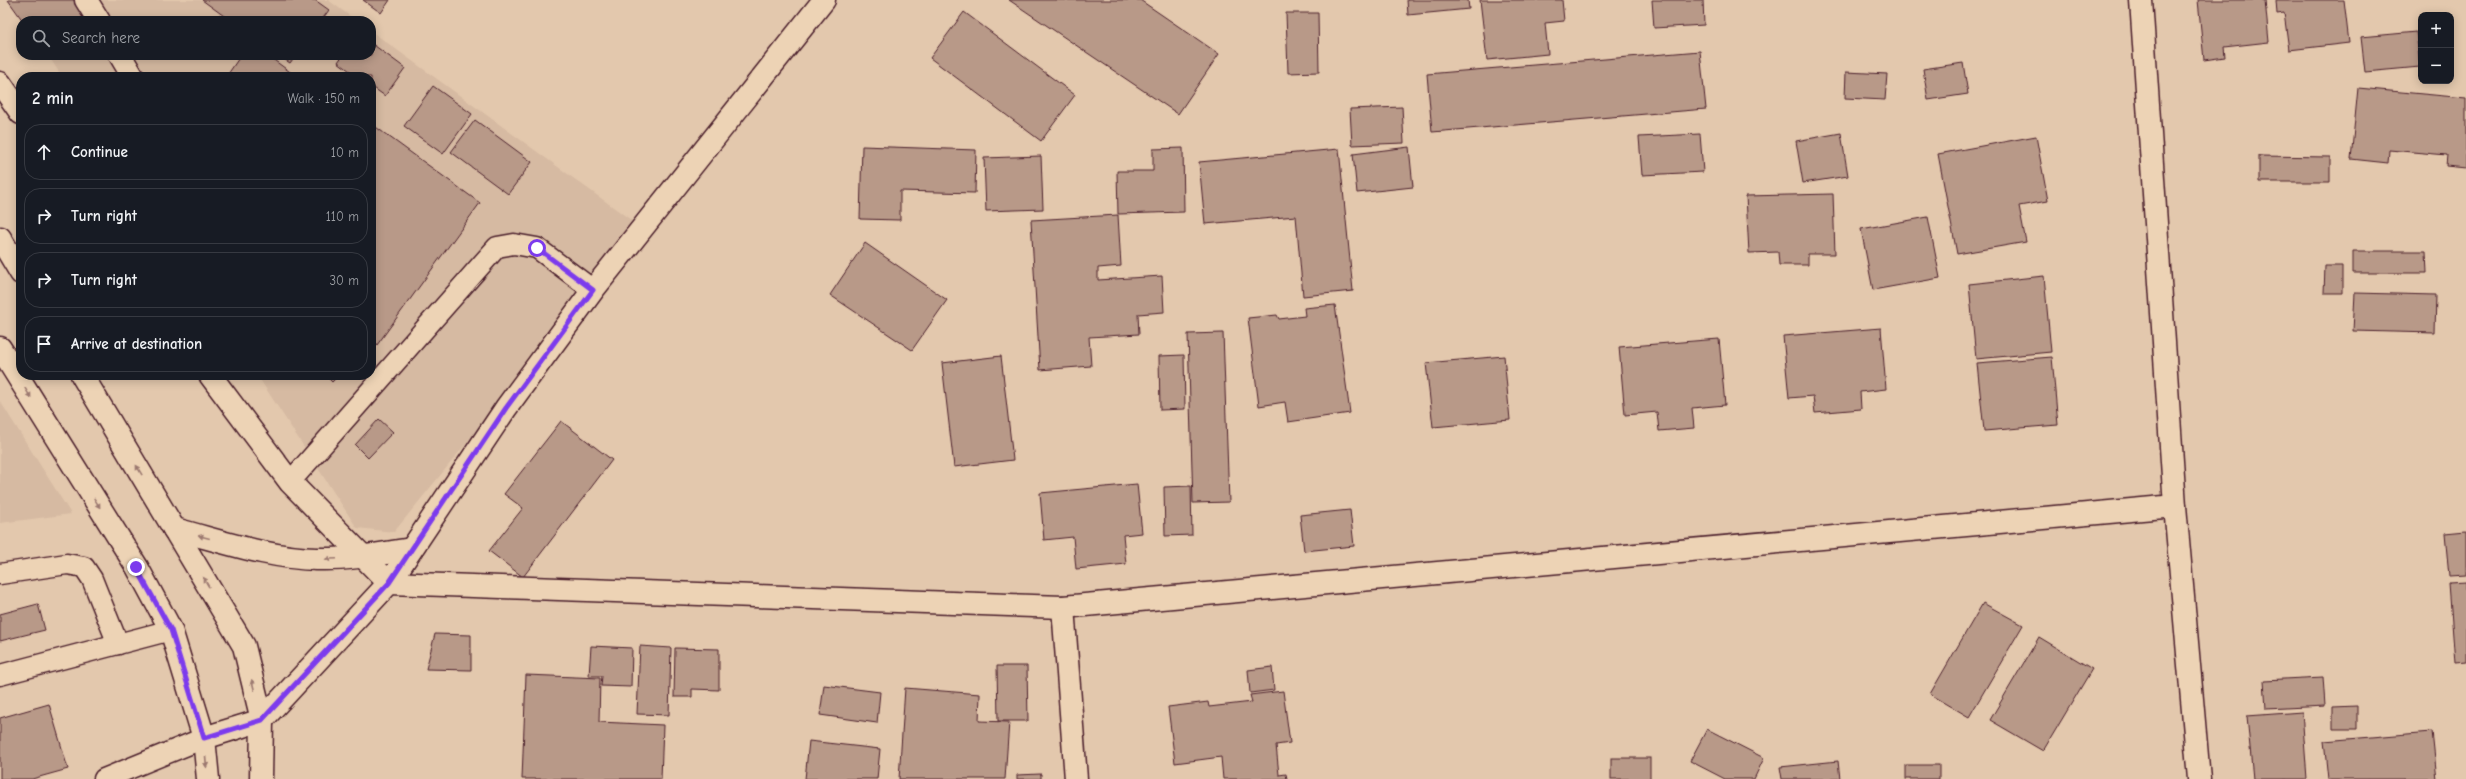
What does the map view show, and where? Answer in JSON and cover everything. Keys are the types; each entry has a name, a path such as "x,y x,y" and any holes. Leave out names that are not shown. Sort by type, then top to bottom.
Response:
{"street":[{"path":"86,0 96,16"},
{"path":"204,738 262,720 389,583 506,408 593,290 824,0"},
{"path":"2141,0 2175,506 2199,779"},
{"path":"123,60 130,72"},
{"path":"0,83 16,106"},
{"path":"0,238 16,265"},
{"path":"0,348 16,374"},
{"path":"20,380 136,567 171,630 204,738 208,779"},
{"path":"85,380 244,646 262,720 261,779"},
{"path":"214,380 290,482 389,583 1063,607 2175,506"},
{"path":"174,529 270,554 317,559 362,557 411,549"},
{"path":"1063,607 1076,779"}],"lane":[{"path":"290,482 497,247 514,244 537,248 593,290"},
{"path":"0,574 67,564 84,567 92,579 118,644"},
{"path":"0,675 171,630"},
{"path":"104,779 204,738"}],"shaded area":[{"path":"100,0 328,0 350,16 86,16"},
{"path":"376,35 642,228 394,532 357,528 260,380 376,380 376,72 59,72 51,60 376,60"},
{"path":"0,401 71,514 0,523"}],"building":[{"path":"8,0 100,0 86,16 19,16"},
{"path":"202,0 315,0 329,10 325,16 224,16"},
{"path":"363,0 390,0 381,13"},
{"path":"1009,0 1140,0 1219,54 1178,114"},
{"path":"1407,0 1468,0 1469,9 1408,15"},
{"path":"1480,0 1562,0 1564,21 1545,23 1548,54 1487,60"},
{"path":"1652,0 1703,0 1704,25 1654,28"},
{"path":"2198,0 2265,0 2269,42 2224,47 2225,57 2204,60"},
{"path":"2276,0 2344,0 2349,43 2289,50 2284,13 2277,14"},
{"path":"964,12 1075,95 1041,141 930,58"},
{"path":"1286,13 1318,13 1319,72 1288,73"},
{"path":"2416,32 2418,67 2365,72 2361,37"},
{"path":"376,47 405,68 385,96 376,90 376,72 351,72 338,62 339,60 376,60"},
{"path":"1700,51 1706,109 1432,132 1427,74"},
{"path":"238,60 274,60 290,72 229,72"},
{"path":"286,60 292,60 290,63"},
{"path":"1963,63 1968,94 1928,100 1923,69"},
{"path":"1846,72 1887,74 1885,100 1845,98"},
{"path":"433,86 472,114 443,154 404,126"},
{"path":"2358,88 2466,98 2466,168 2446,166 2447,155 2389,150 2388,163 2351,159"},
{"path":"1402,107 1404,143 1352,145 1350,109"},
{"path":"475,120 532,162 508,194 451,152"},
{"path":"376,127 480,203 377,345 376,344"},
{"path":"1841,133 1848,176 1803,183 1796,141"},
{"path":"1700,134 1703,172 1642,175 1639,137"},
{"path":"2036,136 2048,201 2019,206 2026,242 1957,254 1938,154"},
{"path":"862,146 976,150 975,193 900,191 900,220 860,219"},
{"path":"1409,147 1413,187 1357,193 1353,154"},
{"path":"1183,148 1184,212 1118,214 1117,171 1153,171 1153,149"},
{"path":"1339,149 1353,291 1303,296 1296,216 1205,224 1199,162"},
{"path":"1041,156 1043,209 986,211 984,158"},
{"path":"2259,156 2330,157 2330,182 2259,182"},
{"path":"1833,194 1835,254 1808,254 1808,265 1779,265 1778,252 1749,253 1746,196"},
{"path":"1118,215 1121,266 1098,268 1098,280 1162,276 1164,312 1138,314 1139,334 1089,337 1091,366 1040,370 1031,220"},
{"path":"1928,217 1940,278 1873,290 1861,229"},
{"path":"865,243 947,300 912,350 830,295"},
{"path":"2353,251 2426,251 2427,273 2353,273"},
{"path":"2325,266 2342,266 2342,293 2324,293"},
{"path":"2044,276 2051,352 1976,359 1969,284"},
{"path":"2355,293 2436,295 2435,333 2353,331"},
{"path":"1335,305 1350,413 1288,422 1285,402 1259,406 1248,318 1277,315 1279,319 1305,316 1304,308"},
{"path":"1881,328 1886,389 1860,392 1861,409 1815,413 1813,396 1789,398 1783,336"},
{"path":"1223,333 1229,502 1193,503 1188,334"},
{"path":"1719,339 1725,405 1692,408 1694,428 1659,431 1657,412 1625,415 1619,347"},
{"path":"1184,355 1185,409 1160,410 1159,356"},
{"path":"1001,356 1013,460 954,467 942,363"},
{"path":"1504,356 1510,420 1433,427 1426,363"},
{"path":"2052,357 2058,425 1984,431 1977,363"},
{"path":"379,419 393,432 368,458 355,445"},
{"path":"561,421 612,460 523,577 489,551 523,508 504,494"},
{"path":"1137,484 1142,533 1123,535 1126,564 1076,569 1073,537 1044,540 1040,493"},
{"path":"1191,486 1192,535 1165,536 1164,487"},
{"path":"1350,510 1354,546 1304,551 1300,515"},
{"path":"2466,531 2466,575 2449,576 2445,533"},
{"path":"2466,582 2466,662 2455,663 2449,583"},
{"path":"1983,603 2023,625 1969,717 1930,694"},
{"path":"38,604 45,630 0,641 0,614"},
{"path":"435,634 471,635 471,670 426,669"},
{"path":"2039,637 2092,669 2043,751 1990,720"},
{"path":"591,646 632,648 631,687 601,686 602,676 589,676"},
{"path":"640,646 671,648 669,715 637,714"},
{"path":"675,648 719,649 719,690 692,689 692,697 674,697"},
{"path":"997,666 1027,666 1028,721 998,721"},
{"path":"1272,667 1274,690 1250,693 1248,670"},
{"path":"526,675 600,678 599,722 663,725 661,779 522,779"},
{"path":"2323,677 2325,706 2266,709 2264,680"},
{"path":"824,685 880,692 877,723 820,715"},
{"path":"905,688 980,694 979,721 1009,722 1005,779 899,779"},
{"path":"1283,691 1290,743 1276,745 1279,775 1286,774 1287,779 1223,779 1221,757 1175,763 1168,707 1208,702 1209,707 1252,702 1250,695"},
{"path":"49,704 68,769 32,779 0,779 0,718"},
{"path":"2357,706 2357,729 2333,729 2333,707"},
{"path":"2302,712 2307,779 2253,779 2247,716"},
{"path":"1707,729 1764,758 1754,779 1725,779 1690,761"},
{"path":"2432,732 2437,779 2328,779 2324,741"},
{"path":"809,741 880,749 877,779 805,779"},
{"path":"1611,758 1650,758 1650,779 1611,779"},
{"path":"1838,761 1840,779 1782,779 1780,767"},
{"path":"1906,765 1939,765 1939,779 1906,779"},
{"path":"1041,774 1041,779 1017,779 1017,775"}],"route":[{"path":"136,567 171,630 204,738 262,720 389,583 506,408 593,290 537,248"}]}
